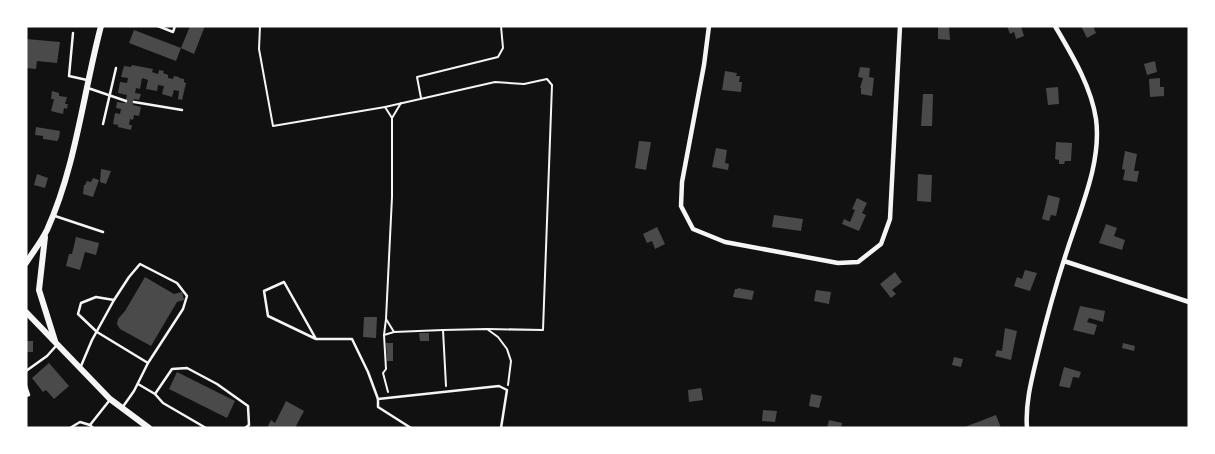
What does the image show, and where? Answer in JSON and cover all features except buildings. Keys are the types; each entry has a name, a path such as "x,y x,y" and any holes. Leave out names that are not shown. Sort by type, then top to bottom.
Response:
{"main road":[{"path":"26,263 46,232 69,163 102,26"},
{"path":"46,232 39,290 56,344"},
{"path":"26,312 110,399 149,428"}],"street":[{"path":"708,26 704,65 682,182 680,206 693,229 725,242 838,264 858,262 881,244 890,219 900,26"},
{"path":"1027,428 1026,417 1030,387 1047,316 1087,192 1096,149 1096,120 1089,92 1055,26"},
{"path":"1064,261 1189,302"}],"lane":[{"path":"158,26 173,32 175,26"},
{"path":"73,33 69,76 88,80"},
{"path":"103,124 116,68"},
{"path":"87,88 126,101"},
{"path":"134,102 182,110"},
{"path":"52,216 103,232"},
{"path":"80,368 114,300 140,264 177,283 187,296 183,309 122,408"},
{"path":"316,338 284,282 264,291 268,316 316,338 352,339 368,372 378,399 378,407 411,428"},
{"path":"114,300 96,297 81,303 78,314 97,332 148,363"},
{"path":"26,371 47,356 56,344"},
{"path":"155,394 172,369 187,368 217,384 248,406 249,425 245,428"},
{"path":"138,384 155,394 162,403 206,428"},
{"path":"26,386 29,395 26,396"},
{"path":"378,399 499,386 507,390 501,428"},
{"path":"90,424 110,399"},
{"path":"70,428 80,422 90,424 93,428"},
{"path":"193,428 196,422"}],"path":[{"path":"260,26 259,49 273,126 401,103 495,82 524,84 547,79 552,85 543,330 443,330 394,332 384,335"},
{"path":"421,98 417,77 498,57 504,48 501,26"},
{"path":"392,118 401,103"},
{"path":"385,106 392,118 392,197 384,335 386,369 383,373 389,397"},
{"path":"386,319 394,332"},
{"path":"487,329 498,337 507,349 510,361 507,390"},
{"path":"443,330 446,391"}]}
